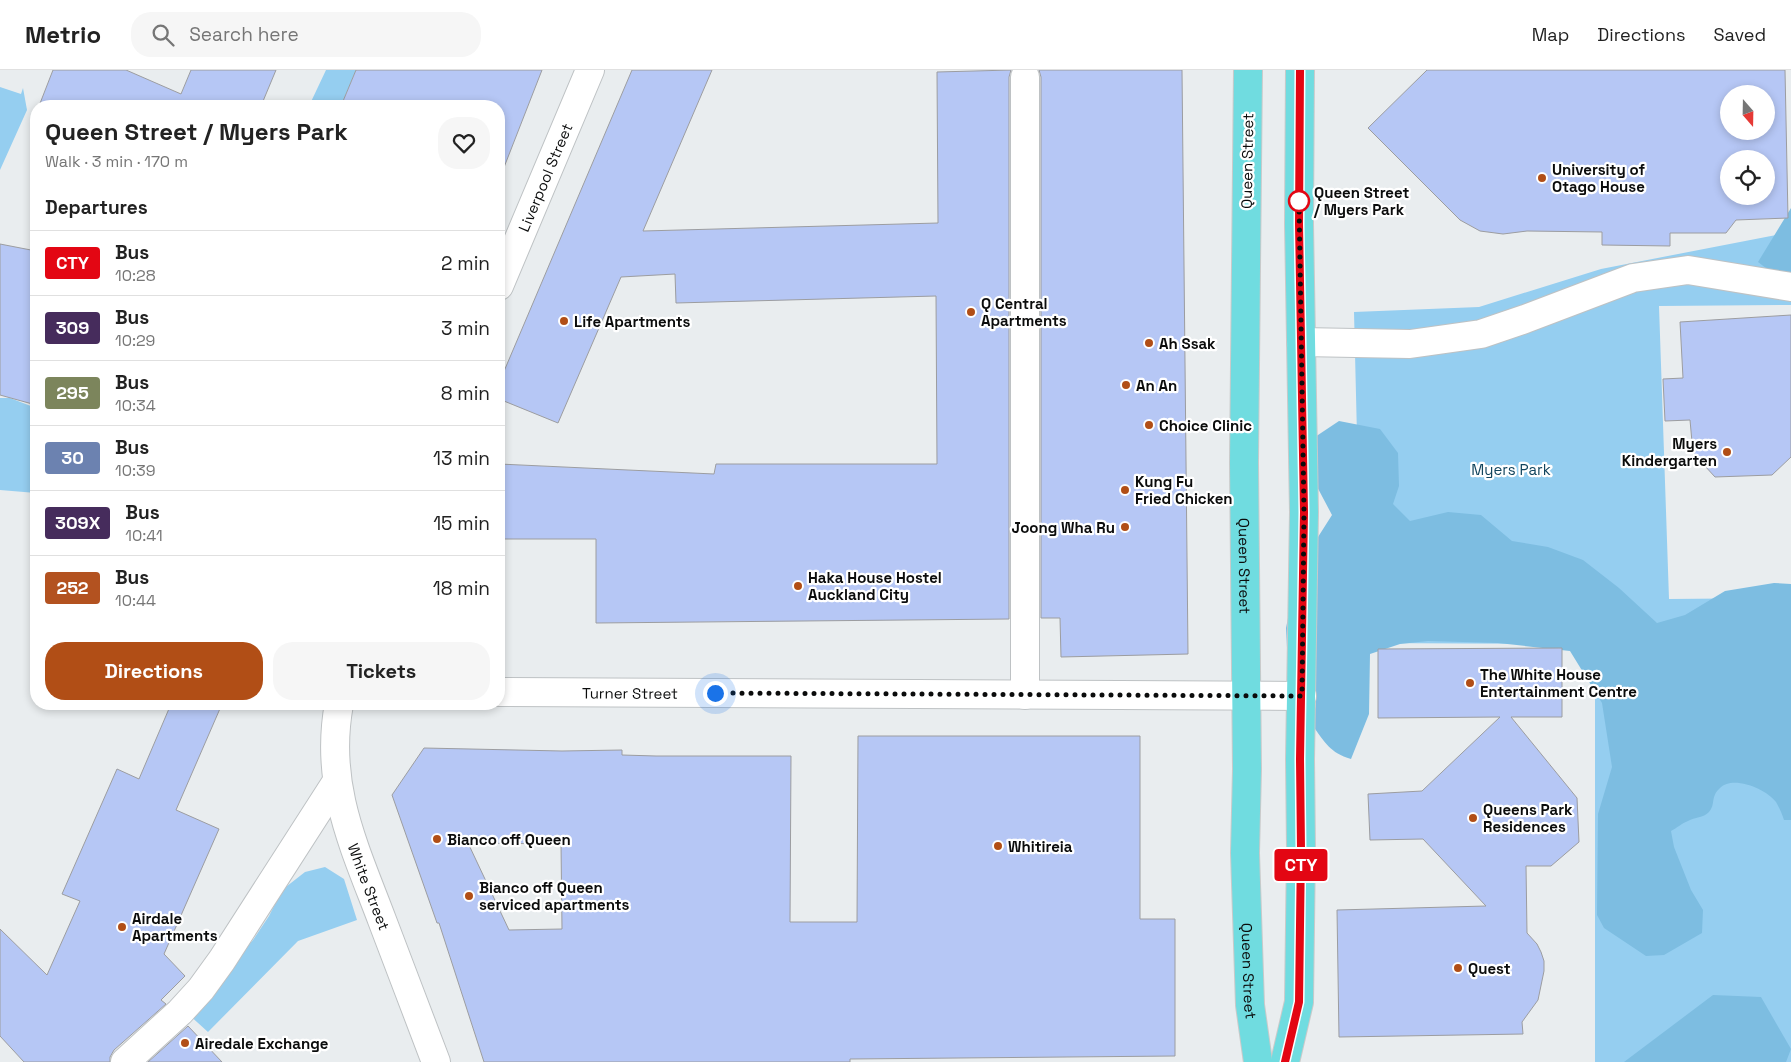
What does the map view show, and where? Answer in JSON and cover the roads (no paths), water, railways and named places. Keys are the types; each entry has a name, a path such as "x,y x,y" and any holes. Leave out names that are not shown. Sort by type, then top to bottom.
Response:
{"main road":[{"name":"Queen Street","path":"1248,70 1244,464 1247,769 1245,853 1249,996 1258,1062"},
{"path":"1285,1062 1299,1002 1304,512 1299,224 1300,70"}],"street":[{"name":"Liverpool Street","path":"505,272 590,70"},
{"path":"1025,78 1025,695"},
{"path":"1301,342 1410,344 1481,334 1633,278 1688,270 1791,287"},
{"name":"Turner Street","path":"505,692 1302,696"},
{"name":"White Street","path":"338,710 335,734 337,781 341,804 359,859 436,1062"},
{"path":"125,1062 180,1012 201,990 337,781"}],"place":[{"name":"University of Otago House","path":"1542,178"},
{"name":"Queen Street / Myers Park","path":"1299,201"},
{"name":"Q Central Apartments","path":"971,312"},
{"name":"Life Apartments","path":"564,321"},
{"name":"Ah Ssak","path":"1149,343"},
{"name":"An An","path":"1126,385"},
{"name":"Choice Clinic","path":"1149,425"},
{"name":"Myers Kindergarten","path":"1727,452"},
{"name":"Kung Fu Fried Chicken","path":"1125,490"},
{"name":"Joong Wha Ru","path":"1125,527"},
{"name":"Haka House Hostel Auckland City","path":"798,586"},
{"name":"The White House Entertainment Centre","path":"1470,683"},
{"name":"Queens Park Residences","path":"1473,818"},
{"name":"Bianco off Queen","path":"437,839"},
{"name":"Whitireia","path":"998,846"},
{"name":"Bianco off Queen serviced apartments","path":"469,896"},
{"name":"Airdale Apartments","path":"122,927"},
{"name":"Quest","path":"1458,968"},
{"name":"Airedale Exchange","path":"185,1043"}],"park label":[{"name":"Myers Park","path":"1511,469"}]}
